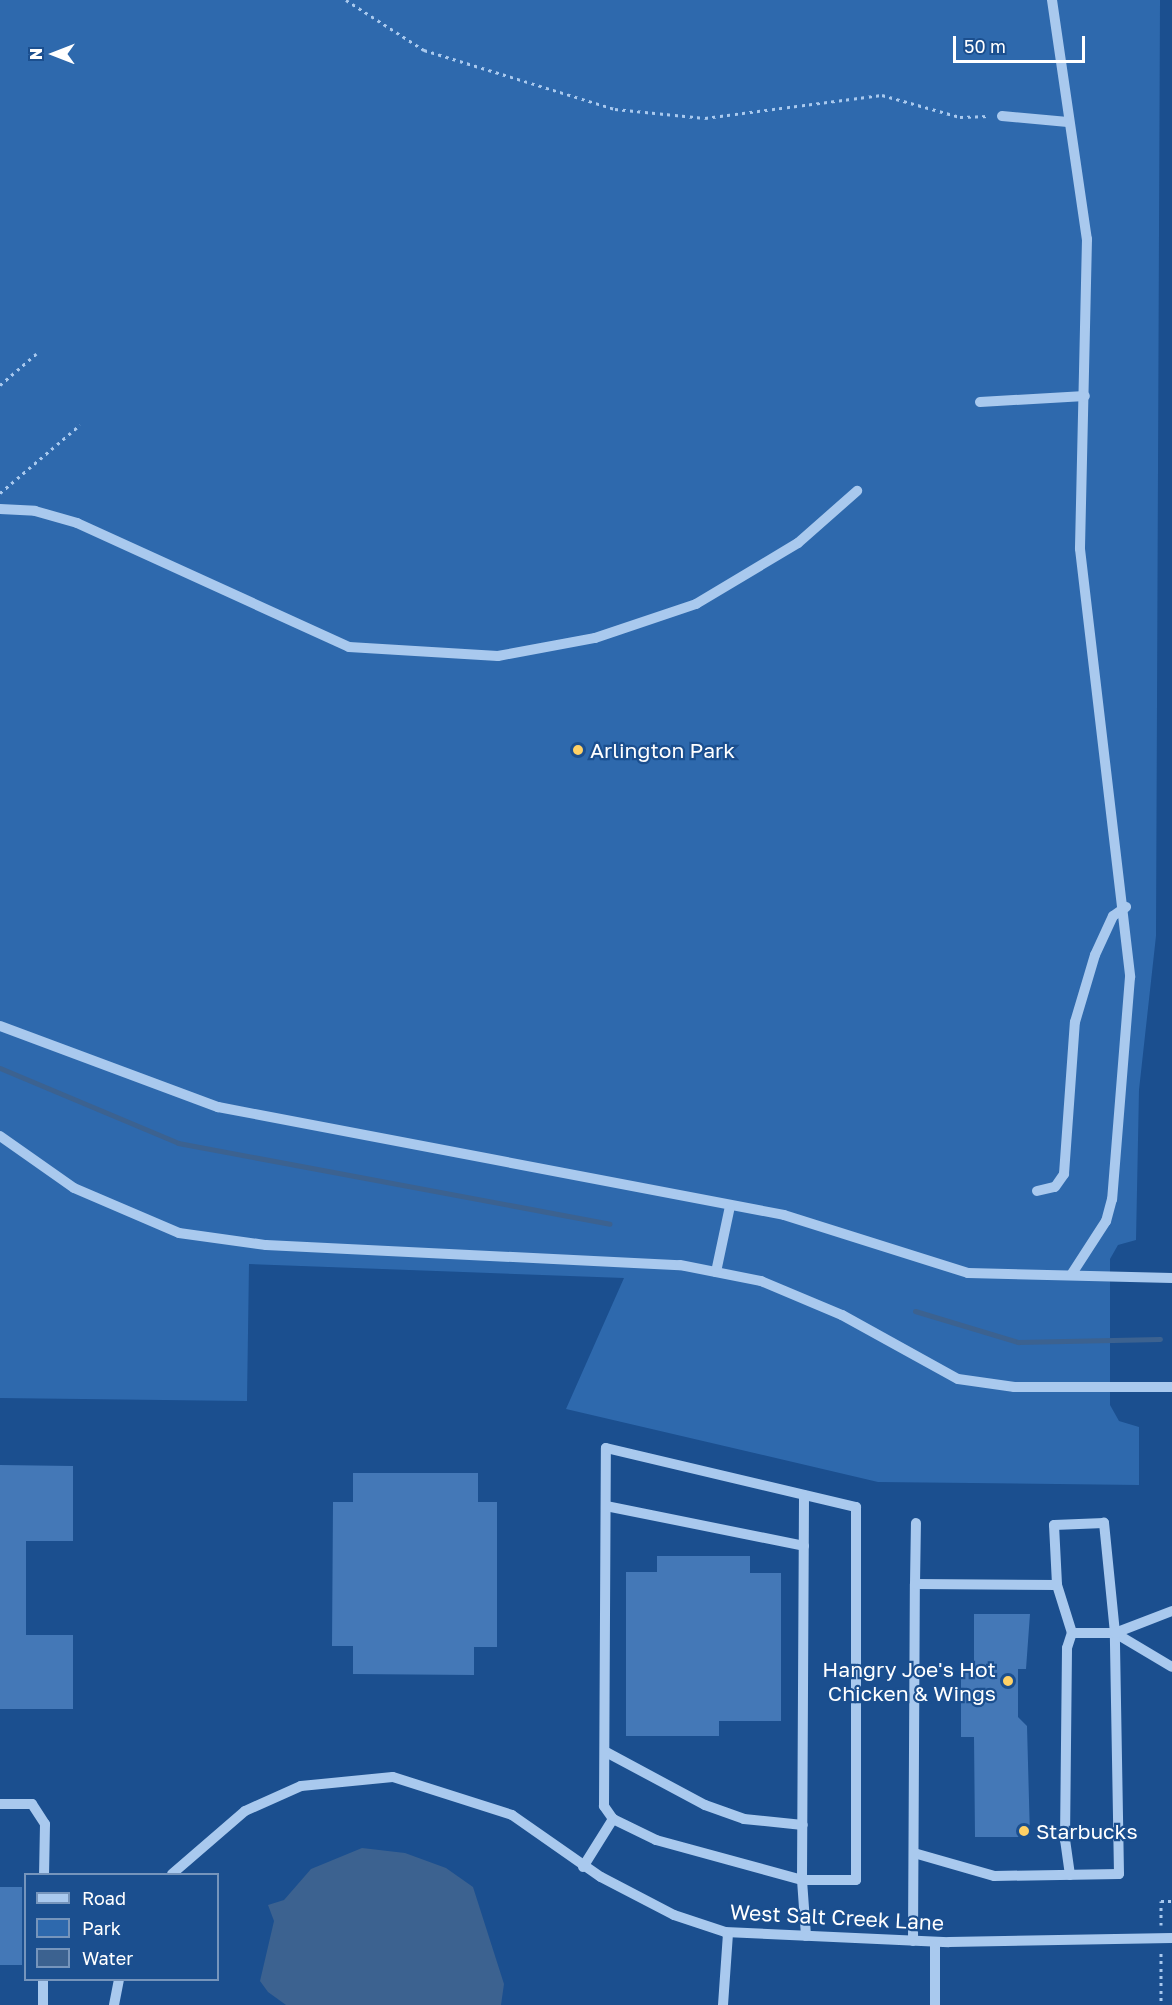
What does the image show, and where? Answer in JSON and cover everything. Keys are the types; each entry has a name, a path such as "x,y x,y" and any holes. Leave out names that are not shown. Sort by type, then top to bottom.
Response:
{"street":[{"path":"1052,0 1068,122 1087,239 1080,549 1126,907 1130,977 1112,1199 1106,1221 1071,1275"},
{"path":"1002,116 1068,122"},
{"path":"980,402 1085,396"},
{"path":"0,509 35,511 77,524 349,647 498,656 595,638 696,604 798,543 857,490"},
{"path":"1037,1191 1055,1187 1064,1174 1075,1022 1095,955 1113,916 1126,907"},
{"path":"0,1026 218,1107 784,1215 968,1273 1172,1278"},
{"path":"0,1136 74,1188 179,1233 266,1245 622,1260 716,1272 761,1281 842,1315 958,1378 1014,1387 1172,1387"},
{"path":"716,1272 730,1206"},
{"path":"606,1448 804,1495 856,1507 856,1880 802,1880 656,1840 613,1820 604,1806 606,1448"},
{"path":"804,1495 802,1880 806,1936"},
{"path":"606,1506 804,1546"},
{"path":"913,1941 916,1523"},
{"path":"914,1853 994,1876 1070,1875 1119,1874 1115,1634 1104,1523 1054,1525 1057,1585 1072,1633 1067,1648 1066,1792 1070,1875"},
{"path":"915,1584 1057,1585"},
{"path":"1072,1633 1115,1634 1172,1611"},
{"path":"1115,1634 1172,1667"},
{"path":"606,1752 705,1805 744,1819 802,1825"},
{"name":"West Salt Creek Lane","path":"174,1873 212,1834 245,1811 301,1786 393,1777 512,1815 584,1867 674,1915 728,1933 935,1942 1172,1938"},
{"path":"0,1804 32,1804 45,1824 44,1873"},
{"path":"584,1867 613,1820"},
{"path":"723,2005 728,1933"},
{"path":"935,1942 935,2005"},
{"path":"43,1981 43,2005"},
{"path":"114,2005 119,1981"}],"path":[{"path":"346,0 424,50 615,109 705,118 882,94 960,117 1002,116"},
{"path":"0,385 36,354"},
{"path":"0,493 80,425"},
{"path":"1161,1901 1172,1901"},
{"path":"1161,1977 1161,2005"}],"green space":[{"name":"Arlington Park","path":"0,0 1160,0 1156,936 1139,1090 1136,1240 1118,1245 1110,1259 1110,1405 1119,1421 1139,1427 1139,1485 878,1482 566,1409 624,1278 249,1264 247,1401 0,1398"}],"water":[{"path":"362,1848 405,1853 446,1868 473,1887 504,1984 501,2005 286,2005 268,1992 260,1981 274,1921 268,1905 284,1900 311,1869"}],"building":[{"path":"0,1465 73,1466 73,1541 26,1541 26,1635 73,1635 73,1709 0,1709"},
{"path":"353,1473 478,1473 478,1502 497,1502 497,1647 474,1647 474,1675 353,1674 353,1646 332,1646 333,1502 353,1502"},
{"path":"657,1556 750,1556 750,1573 781,1573 781,1721 719,1721 719,1736 626,1736 626,1572 657,1572"},
{"path":"974,1614 1030,1614 1026,1669 1018,1669 1018,1717 1027,1726 1030,1837 975,1837 974,1737 961,1737 961,1668 974,1668"},
{"path":"0,1887 22,1887 22,1965 0,1965"}],"waterway":[{"path":"0,1068 178,1143 609,1224"},
{"path":"915,1311 1018,1342 1160,1339"}],"place":[{"name":"Arlington Park","path":"578,750"},
{"name":"Hangry Joe's Hot Chicken & Wings","path":"1008,1681"},
{"name":"Starbucks","path":"1024,1831"}]}
